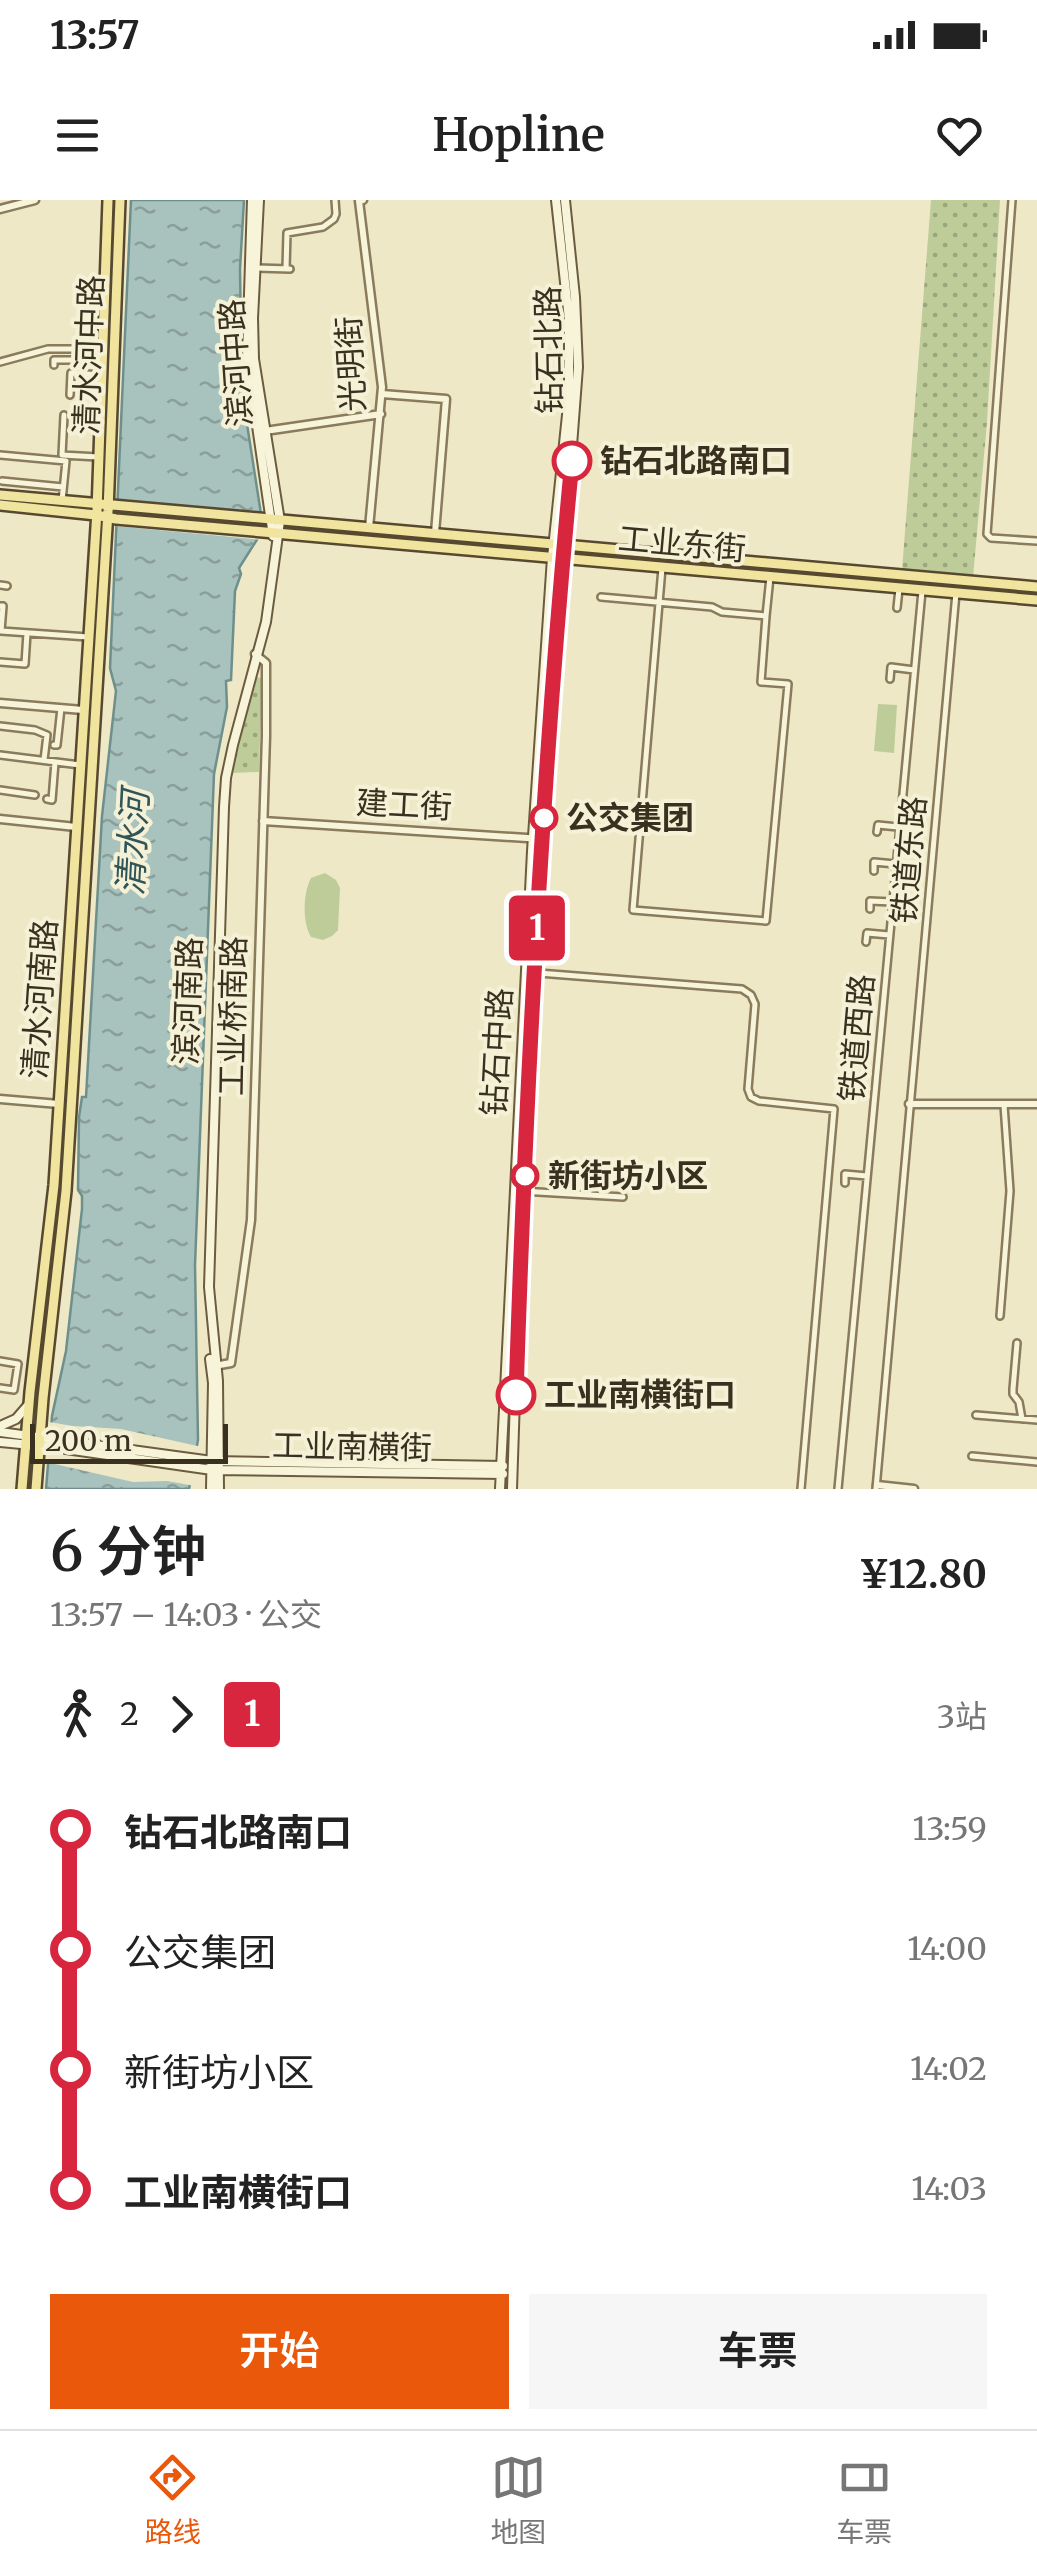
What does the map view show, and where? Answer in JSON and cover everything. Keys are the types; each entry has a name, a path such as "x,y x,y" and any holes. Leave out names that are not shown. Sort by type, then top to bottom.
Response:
{"main road":[{"name":"清水河中路","path":"96,510 108,200"},
{"name":"清水河中路","path":"111,516 120,200"},
{"name":"滨河中路","path":"255,200 246,357 272,520"},
{"name":"钻石北路","path":"556,200 567,289 570,370 559,546"},
{"name":"钻石北路","path":"557,558 578,367 565,200"},
{"name":"滨河中路","path":"252,268 253,343 272,520"},
{"path":"76,508 97,490"},
{"path":"0,496 62,501 76,508 95,534"},
{"path":"0,505 76,508 111,516"},
{"name":"清水河南路","path":"22,1489 52,1204 96,510"},
{"name":"工业东街","path":"111,516 272,520 1037,588"},
{"name":"工业东街","path":"111,516 1037,600"},
{"name":"清水河南路","path":"36,1489 66,1191 111,516"},
{"name":"滨河南路","path":"218,1489 208,1287 224,807 226,778 262,621 272,520"},
{"name":"钻石中路","path":"512,1489 530,972 557,558"},
{"name":"钻石中路","path":"500,1489 520,1191"},
{"path":"0,1429 29,1404"},
{"path":"38,1458 52,1442 41,1422"},
{"path":"0,1429 26,1440"},
{"path":"4,1442 26,1440"},
{"name":"工业南横街","path":"26,1440 216,1466 512,1470"},
{"path":"4,1442 20,1452 24,1465"},
{"name":"滨河南路","path":"210,1489 216,1466"}],"street":[{"path":"2,205 35,200"},
{"path":"252,268 288,269 287,233 328,224 336,214 334,200"},
{"name":"光明街","path":"361,200 382,394 369,529"},
{"path":"1012,200 986,534 991,538 1037,541"},
{"path":"0,362 48,348 102,349"},
{"path":"54,365 54,360 80,360 80,349"},
{"path":"70,395 71,373 102,374"},
{"path":"382,394 446,399 434,535"},
{"path":"265,431 381,414"},
{"path":"64,415 62,455 98,457"},
{"path":"0,455 66,461 62,501"},
{"path":"2,481 63,487"},
{"path":"662,568 633,910 766,921 788,684 761,682 770,577"},
{"path":"897,608 898,588"},
{"name":"铁道西路","path":"838,1489 922,590"},
{"name":"铁道东路","path":"876,1487 956,593"},
{"path":"602,597 766,616"},
{"path":"0,606 1,631 88,638"},
{"path":"0,662 25,664 27,633"},
{"name":"工业桥南路","path":"213,1366 231,1363 251,1220 266,663 256,655"},
{"path":"890,679 891,668 914,670"},
{"path":"0,703 83,710"},
{"path":"54,744 57,745 60,708"},
{"path":"0,726 47,734 44,760"},
{"path":"0,755 80,764"},
{"path":"47,799 52,800 55,762"},
{"path":"0,790 36,795"},
{"path":"0,820 76,826"},
{"name":"建工街","path":"264,822 538,838"},
{"path":"877,832 878,825 898,827"},
{"path":"874,871 874,862 895,864"},
{"path":"870,909 870,900 892,902"},
{"path":"866,942 867,933 889,935"},
{"path":"530,972 742,989 755,1004 750,1098 834,1108 801,1489"},
{"path":"0,1098 58,1104"},
{"path":"909,1104 1037,1104"},
{"path":"1000,1316 1010,1191 1004,1104"},
{"path":"845,1183 845,1174 867,1176"},
{"path":"520,1191 623,1197"},
{"path":"1017,1342 1013,1394 1022,1419"},
{"path":"0,1360 18,1364 14,1390 0,1388"},
{"path":"976,1415 1037,1420"},
{"path":"972,1456 1037,1462"},
{"path":"876,1487 914,1489"}],"green space":[{"path":"931,200 1000,200 973,577 902,570"},
{"path":"255,677 262,678 259,772 231,773"},
{"path":"878,704 897,705 894,753 874,751"},
{"path":"325,873 340,888 338,930 323,940 311,937 305,908 311,878"}],"water":[{"name":"清水河","path":"131,200 244,200 240,269 242,392 261,514 258,538 239,568 231,680 226,681 227,707 214,774 195,1265 198,1440 189,1489 46,1489 52,1416 66,1351 82,1209 78,1190 79,1117 82,1097 86,1097 102,816 116,691 110,668"}],"pier":[{"path":"117,501 264,516 263,540 115,526"},
{"path":"49,1422 121,1429 202,1447 195,1486 167,1481 133,1482 46,1462"}],"bus line":[{"name":"1","path":"516,1395 540,865 572,461"}],"place":[{"name":"钻石北路南口","path":"572,461"},
{"name":"公交集团","path":"544,818"},
{"name":"新街坊小区","path":"525,1176"},
{"name":"工业南横街口","path":"516,1395"}]}
